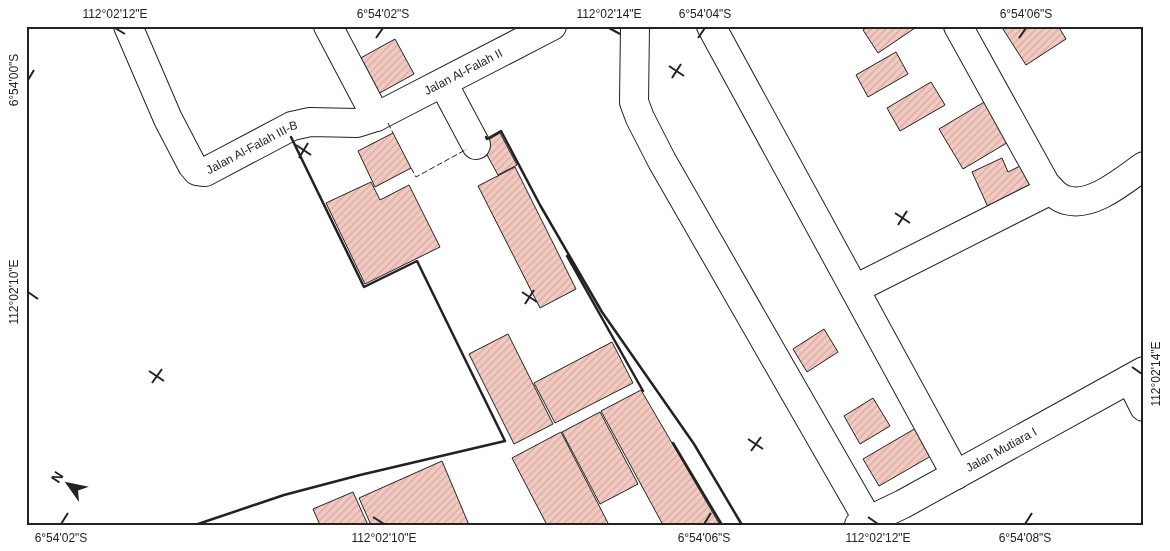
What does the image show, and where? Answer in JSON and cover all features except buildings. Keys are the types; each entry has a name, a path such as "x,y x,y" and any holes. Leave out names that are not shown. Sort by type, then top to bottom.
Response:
{"street":[{"name":"Jalan Al-Falah III-B","path":"128,26 168,119 197,171 209,171 297,124 317,121 357,123 376,117"},
{"path":"328,26 376,117"},
{"name":"Jalan Al-Falah II","path":"376,117 552,26"},
{"path":"635,26 634,102 640,118 666,169 863,522"},
{"path":"712,26 956,474"},
{"path":"958,26 1045,183 1051,190 1066,200 1082,202 1101,195 1144,166"},
{"path":"443,83 476,144"},
{"path":"855,289 1051,190"},
{"path":"1137,375 1144,407"},
{"name":"Jalan Mutiara I","path":"863,522 903,504 1137,375"}],"fence":[{"path":"388,123 393,133"},
{"path":"411,168 416,177 467,149"}],"wall":[{"path":"486,137 487,139 501,131 540,205 602,312 694,444 742,525"},
{"path":"195,525 284,495 505,441 417,261 364,287 291,137"},
{"path":"567,256 643,391"},
{"path":"673,443 722,525"}]}
